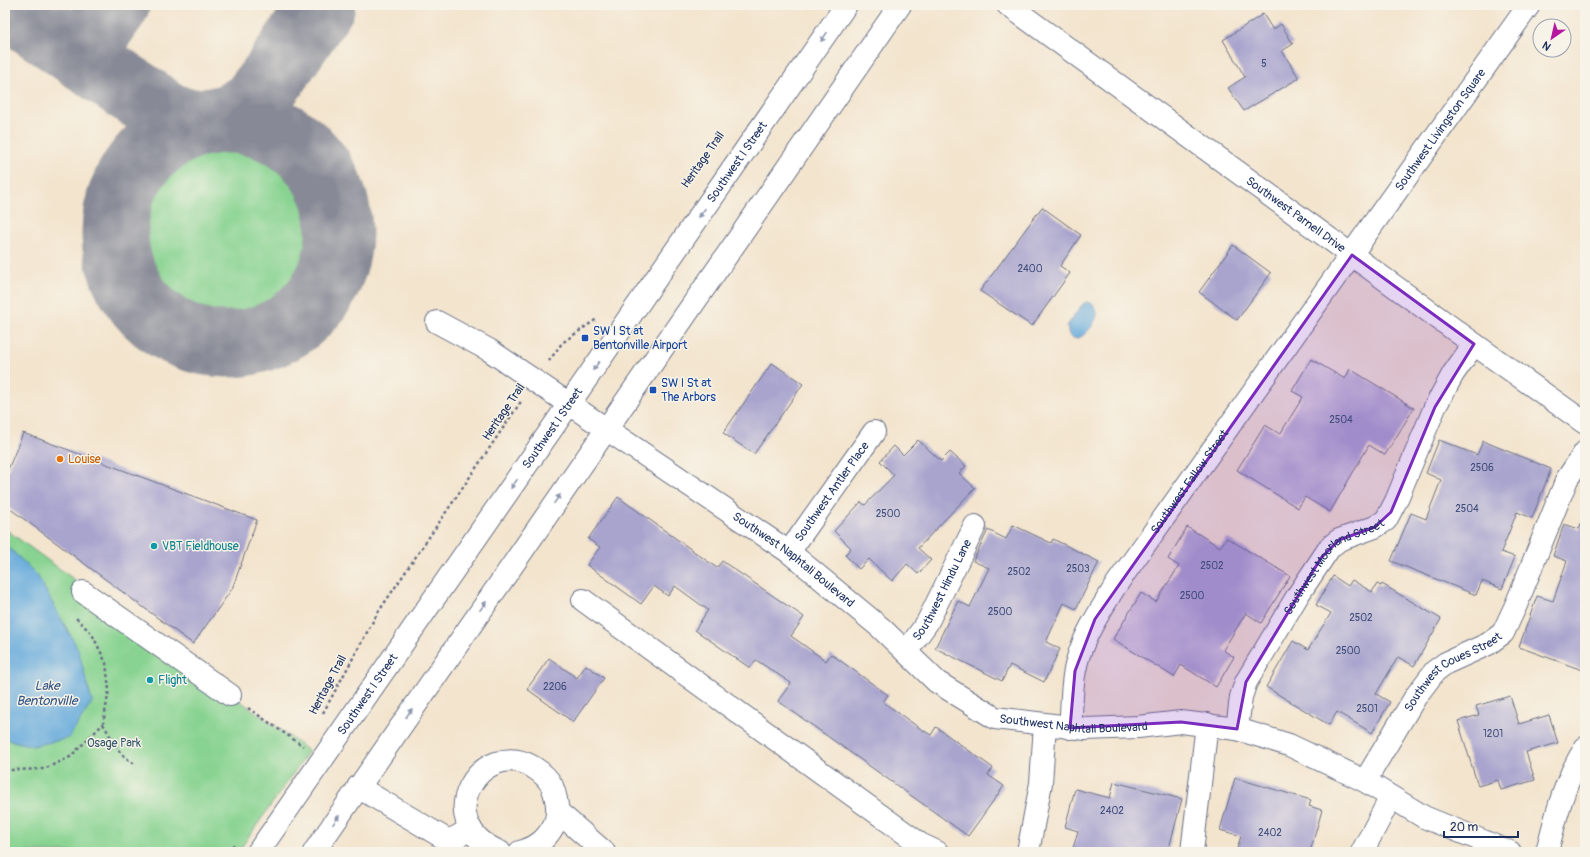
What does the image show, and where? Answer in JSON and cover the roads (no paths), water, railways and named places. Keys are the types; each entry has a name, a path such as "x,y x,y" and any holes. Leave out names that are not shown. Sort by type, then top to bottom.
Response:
{"street":[{"name":"Southwest I Street","path":"258,852 846,5"},
{"path":"314,852 605,429 900,5"},
{"name":"Southwest Parnell Drive","path":"1008,5 1474,344 1585,422"},
{"name":"Southwest Livingston Square","path":"1352,255 1529,5"},
{"name":"Southwest Fallow Street","path":"1070,728 1075,671 1081,650 1095,619 1116,585 1352,255"},
{"name":"Southwest Naphtali Boulevard","path":"437,322 489,350 789,552 881,628 937,682 995,718 1070,728 1138,727 1181,722 1207,724 1237,729 1289,745 1365,781 1424,817 1510,852"},
{"name":"Southwest Moorland Street","path":"1237,729 1241,697 1246,682 1298,595 1330,547 1339,540 1375,527 1386,520 1396,501 1435,407 1453,374 1474,344"},
{"name":"Southwest Antler Place","path":"789,552 874,432"},
{"name":"Southwest Coues Street","path":"1365,781 1416,696 1435,671 1446,663 1488,644 1502,633 1516,605 1567,479 1585,452"},
{"name":"Southwest Hindu Lane","path":"906,652 927,623 975,526"},
{"path":"83,592 230,695"},
{"path":"583,600 920,844 937,852"},
{"path":"1192,852 1207,724"},
{"path":"1028,852 1042,783 1045,725"},
{"path":"1547,852 1557,811 1566,783 1585,748"},
{"path":"500,852 486,846 474,835 467,821 464,807 467,792 474,779 479,774 485,769 498,763 513,761 528,764 540,772 550,783 556,797 557,811 554,826 545,839 532,848 520,852"},
{"path":"358,788 447,847 471,829"},
{"path":"1362,852 1390,797"},
{"path":"557,811 604,852"}],"water":[{"path":"1087,302 1094,306 1097,310 1097,316 1086,333 1078,338 1073,338 1069,335 1067,326 1083,304"},
{"name":"Lake Bentonville","path":"5,544 37,575 78,649 92,702 69,738 33,746 5,739"}],"place":[{"name":"SW I St at Bentonville Airport","path":"585,338"},
{"name":"SW I St at The Arbors","path":"653,390"},
{"name":"Louise","path":"60,459"},
{"name":"VBT Fieldhouse","path":"154,546"},
{"name":"Flight","path":"150,680"}],"park label":[{"name":"Osage Park","path":"114,743"}]}
